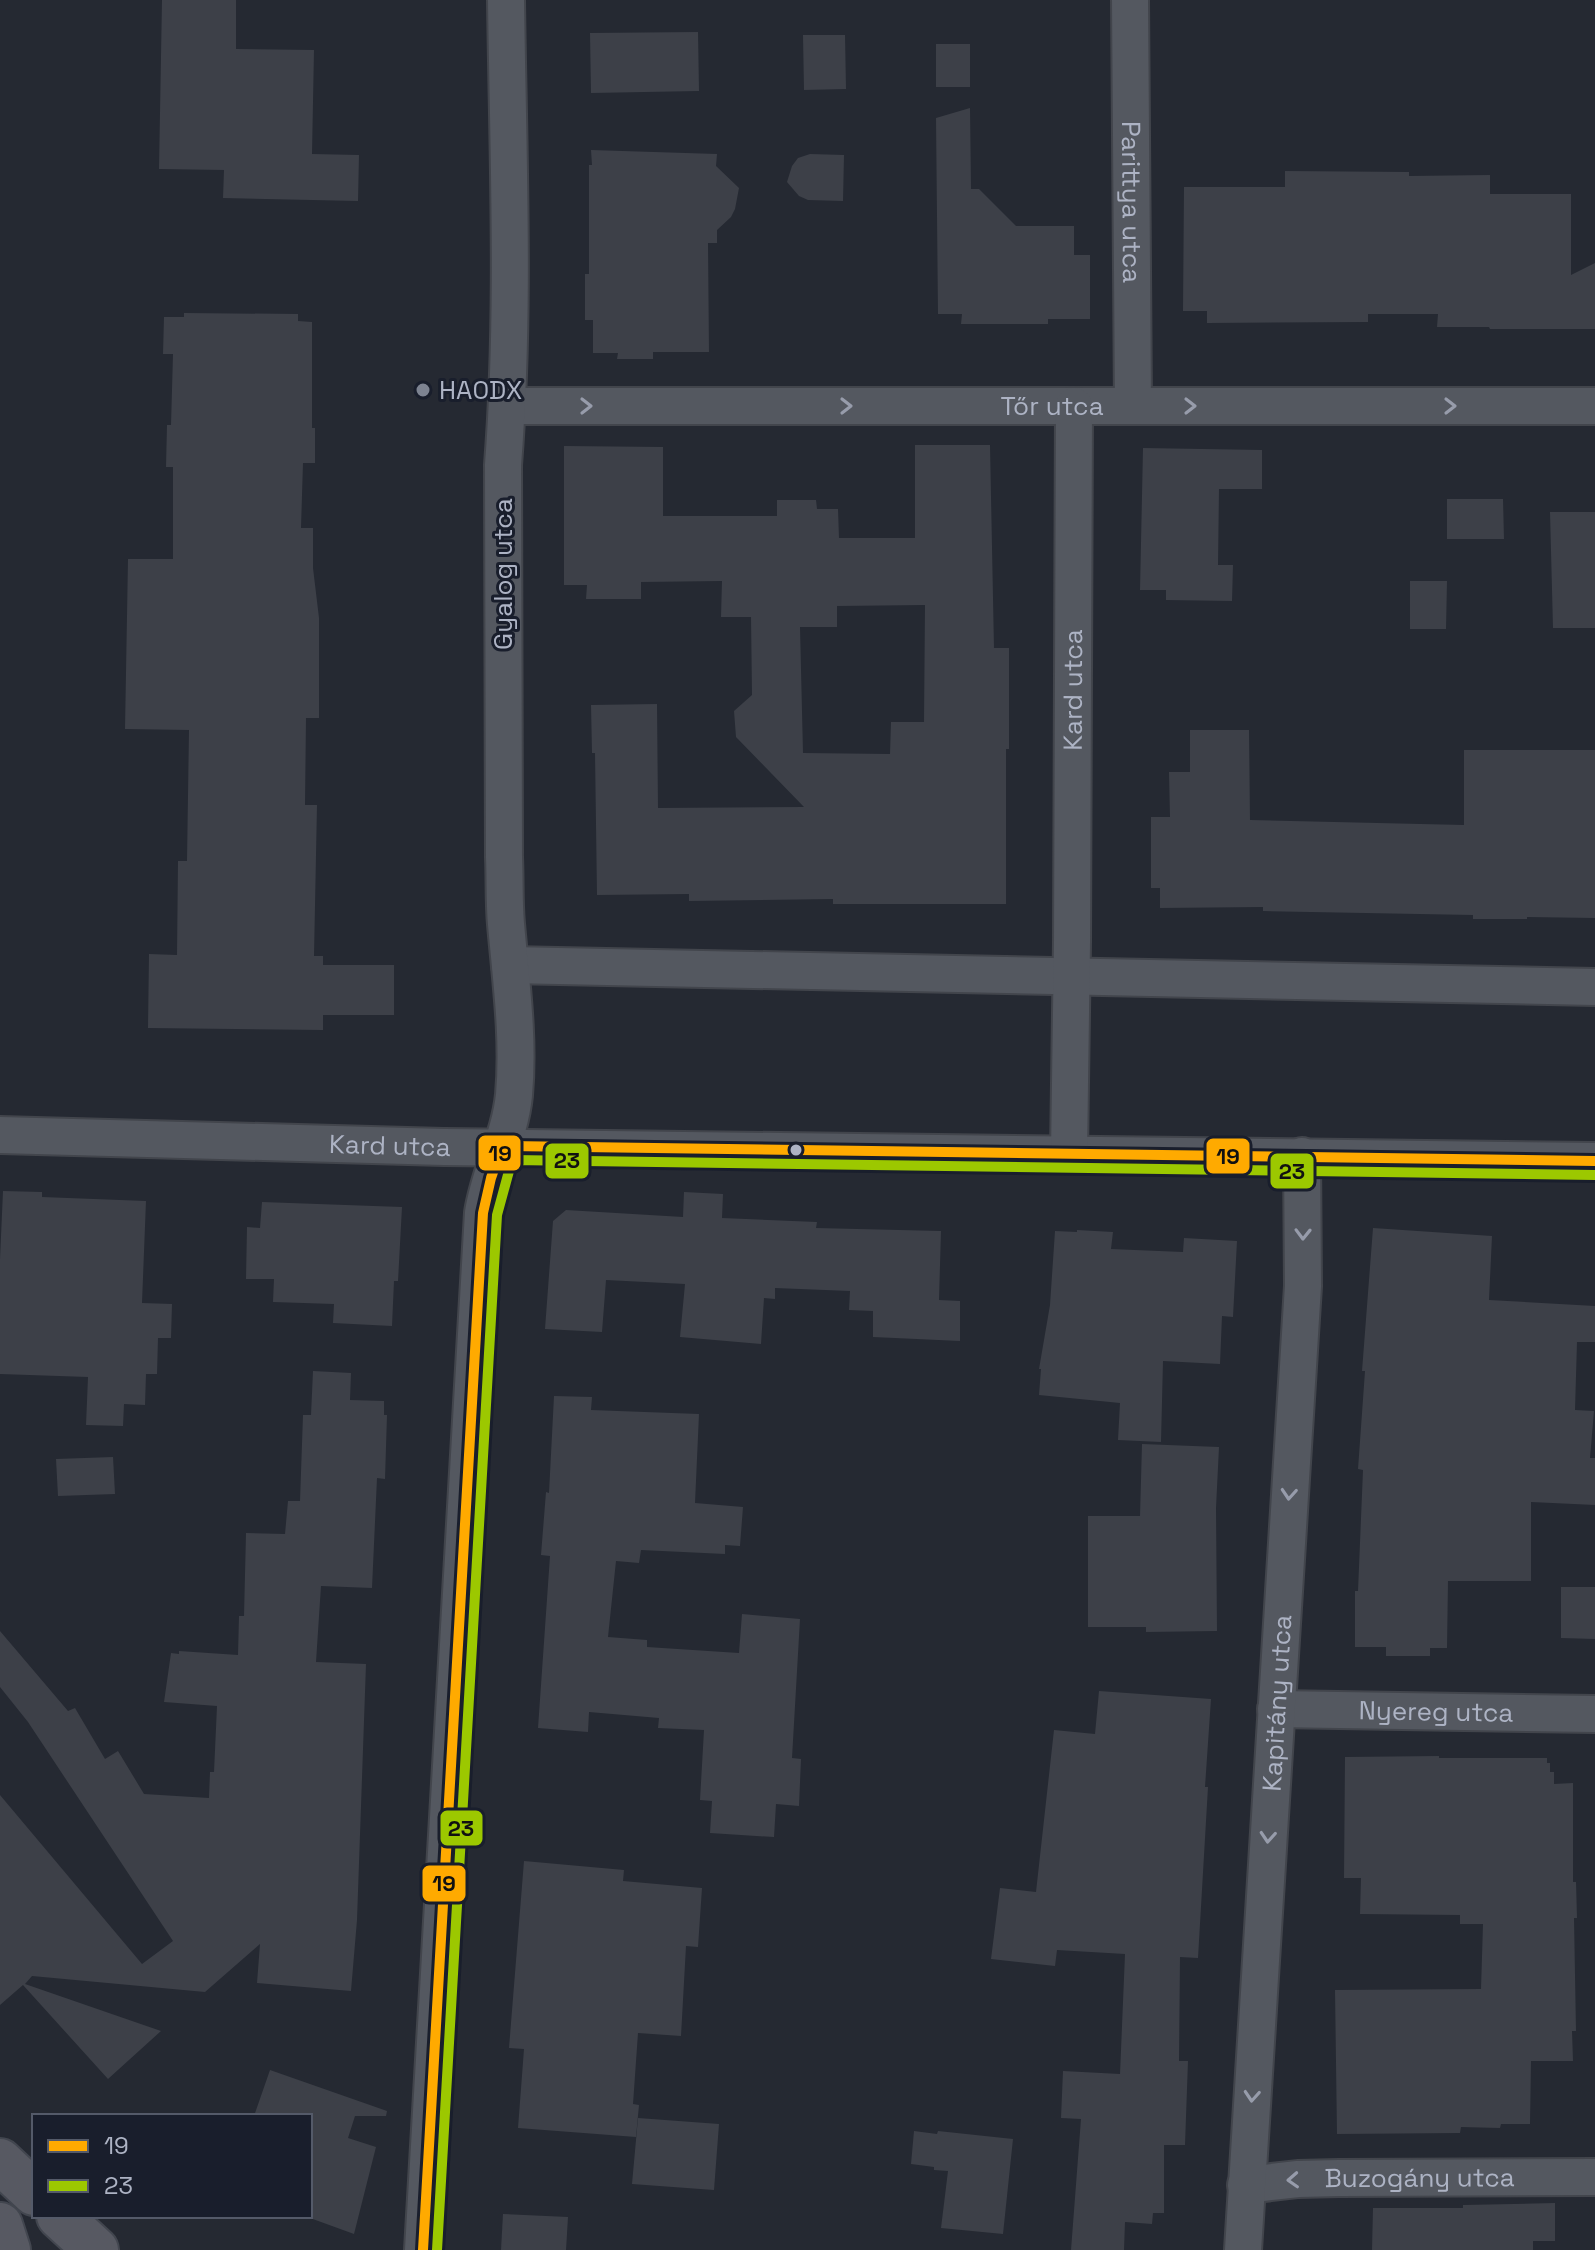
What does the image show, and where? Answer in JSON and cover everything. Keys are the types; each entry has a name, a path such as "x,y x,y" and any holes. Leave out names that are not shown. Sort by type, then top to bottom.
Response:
{"main road":[{"path":"0,2161 32,2191"},
{"path":"61,2218 96,2250"},
{"path":"0,2225 8,2250"}],"street":[{"name":"Gyalog utca","path":"423,2250 483,1213 488,1187 510,1122 514,1096 514,1000 506,921 504,857 503,465 508,406 509,303 506,0"},
{"name":"Parittya utca","path":"1130,0 1133,405"},
{"name":"Tőr utca","path":"508,406 1595,406"},
{"name":"Kard utca","path":"1069,1154 1074,406"},
{"path":"510,965 1595,987"},
{"name":"Kard utca","path":"0,1135 502,1146 1595,1161"},
{"name":"Kapitány utca","path":"1243,2250 1303,1286 1302,1156"},
{"name":"Nyereg utca","path":"1276,1709 1595,1714"},
{"name":"Buzogány utca","path":"1246,2185 1312,2179 1595,2177"}],"building":[{"path":"162,0 236,0 236,49 314,50 312,154 359,155 358,201 223,198 224,170 159,169"},
{"path":"698,32 699,91 591,93 590,33"},
{"path":"803,35 845,35 846,89 804,90"},
{"path":"936,44 970,44 970,87 936,87"},
{"path":"970,108 971,189 979,189 1016,226 1074,226 1074,255 1090,255 1090,319 1048,319 1048,324 961,324 962,314 938,314 936,118"},
{"path":"591,150 717,154 716,166 739,188 731,217 717,230 717,243 708,243 709,352 653,352 653,359 617,359 618,353 593,353 593,320 585,320"},
{"path":"810,154 844,155 843,201 808,200 799,196 787,182 798,158"},
{"path":"1285,171 1409,172 1409,176 1490,175 1490,194 1571,194 1571,275 1595,263 1595,329 1437,327 1438,314 1368,314 1368,322 1207,323 1207,311 1183,311 1184,187 1285,187"},
{"path":"184,313 298,314 298,321 312,322 315,463 303,463 301,528 313,528 313,568 319,618 319,718 306,718 305,805 317,805 314,956 323,956 323,965 394,965 394,1015 323,1015 323,1030 148,1028 149,954 177,955 178,861 187,861 189,730 125,729 128,559 173,559 173,467 166,467 173,354 163,354 164,317 184,317"},
{"path":"915,445 990,445 994,648 1009,648 1006,904 833,904 833,899 689,901 689,894 597,895 595,753 592,753 591,705 657,704 658,808 804,807 736,737 734,711 752,695 751,617 721,617 722,581 641,582 641,599 586,599 587,585 564,585 564,446 663,447 663,516 777,516 777,500 816,500 817,509 838,509 839,538 915,538","holes":["925,605 924,722 891,722 890,754 803,753 800,627 837,627 837,606"]},
{"path":"1143,448 1262,450 1262,489 1219,489 1218,565 1233,565 1232,601 1166,600 1166,590 1140,590"},
{"path":"1447,499 1503,499 1504,539 1447,539"},
{"path":"1550,512 1595,512 1595,628 1553,628"},
{"path":"1410,581 1447,581 1446,629 1410,629"},
{"path":"1190,730 1249,730 1250,820 1464,825 1464,750 1595,750 1595,918 1473,919 1473,915 1263,911 1263,907 1160,908 1160,888 1151,888 1151,817 1170,817 1169,772 1190,772"},
{"path":"3,1191 42,1192 42,1197 146,1201 142,1303 172,1304 171,1338 158,1338 157,1374 146,1374 145,1405 124,1404 123,1426 86,1425 88,1377 0,1374"},
{"path":"684,1192 723,1194 722,1218 817,1222 816,1228 941,1231 939,1300 960,1301 960,1341 873,1337 873,1311 849,1310 850,1291 775,1288 775,1299 764,1298 761,1344 680,1337 685,1284 606,1280 602,1332 545,1329 553,1221 566,1210 683,1217"},
{"path":"262,1202 402,1207 392,1326 333,1323 334,1304 273,1302 274,1279 246,1279 247,1227 260,1228"},
{"path":"1373,1228 1492,1236 1489,1300 1595,1306 1595,1342 1577,1342 1575,1410 1594,1411 1590,1458 1595,1458 1595,1505 1531,1502 1531,1581 1448,1581 1447,1648 1430,1648 1430,1656 1386,1656 1386,1647 1355,1647 1355,1591 1358,1591 1363,1470 1358,1469 1365,1371 1362,1371"},
{"path":"1055,1231 1113,1232 1111,1249 1183,1252 1184,1238 1237,1241 1233,1317 1222,1316 1220,1364 1163,1361 1161,1442 1118,1440 1120,1403 1039,1395 1039,1369 1050,1305"},
{"path":"313,1371 351,1373 350,1400 384,1401 384,1415 387,1415 385,1479 377,1478 372,1588 321,1586 316,1662 366,1664 357,1920 351,1991 257,1983 260,1944 205,1992 32,1976 25,1984 161,2031 108,2079 23,1985 0,2005 0,1795 142,1964 173,1941 28,1722 0,1687 0,1631 68,1711 75,1708 105,1759 118,1751 144,1794 209,1798 210,1772 214,1772 217,1706 164,1702 171,1653 238,1655 239,1616 244,1616 246,1533 285,1534 288,1501 300,1501 303,1415 311,1415"},
{"path":"554,1396 592,1397 591,1410 699,1414 695,1503 743,1507 740,1546 725,1545 725,1554 641,1550 639,1563 616,1561 608,1637 647,1640 647,1647 739,1653 742,1614 800,1619 792,1758 801,1759 799,1806 776,1804 774,1837 710,1833 712,1801 700,1800 704,1730 658,1728 659,1718 589,1712 588,1732 538,1728 550,1556 541,1555 546,1492 549,1493"},
{"path":"1142,1444 1219,1447 1217,1631 1146,1632 1146,1627 1088,1627 1088,1516 1140,1516"},
{"path":"113,1457 115,1494 58,1496 56,1459"},
{"path":"1561,1587 1595,1587 1595,1639 1561,1638"},
{"path":"1099,1691 1211,1699 1205,1787 1208,1787 1198,1958 1180,1957 1179,2061 1188,2061 1185,2145 1164,2145 1164,2213 1153,2213 1152,2224 1125,2222 1124,2250 1071,2250 1081,2119 1061,2118 1063,2071 1120,2074 1125,1954 1057,1950 1055,1966 991,1959 1000,1888 1036,1892 1054,1730 1095,1734"},
{"path":"1345,1757 1547,1758 1550,1772 1554,1772 1554,1784 1573,1783 1573,1882 1576,1882 1577,1918 1574,1918 1576,2031 1572,2031 1573,2061 1531,2061 1530,2124 1501,2124 1500,2128 1461,2127 1460,2133 1337,2134 1335,1990 1481,1989 1483,1924 1460,1924 1460,1915 1360,1914 1361,1878 1344,1878"},
{"path":"524,1861 624,1870 623,1881 702,1888 698,1947 686,1946 681,2036 638,2033 633,2104 639,2105 636,2137 518,2128 524,2049 509,2048"},
{"path":"270,2070 387,2111 386,2116 355,2116 348,2138 376,2147 354,2234 310,2218 312,2114 255,2114"},
{"path":"638,2118 719,2124 714,2190 632,2184"},
{"path":"914,2131 1013,2139 1003,2234 941,2228 948,2171 911,2164"},
{"path":"1555,2203 1555,2241 1533,2241 1533,2250 1372,2250 1373,2208 1463,2208 1463,2205"},
{"path":"503,2214 568,2217 566,2250 501,2250"}],"transit line":[{"name":"19","path":"423,2250 483,1213 502,1146 1595,1161"},
{"name":"23","path":"437,2250 497,1215 512,1160 1595,1175"}],"place":[{"name":"HA0DX","path":"423,390"}]}
